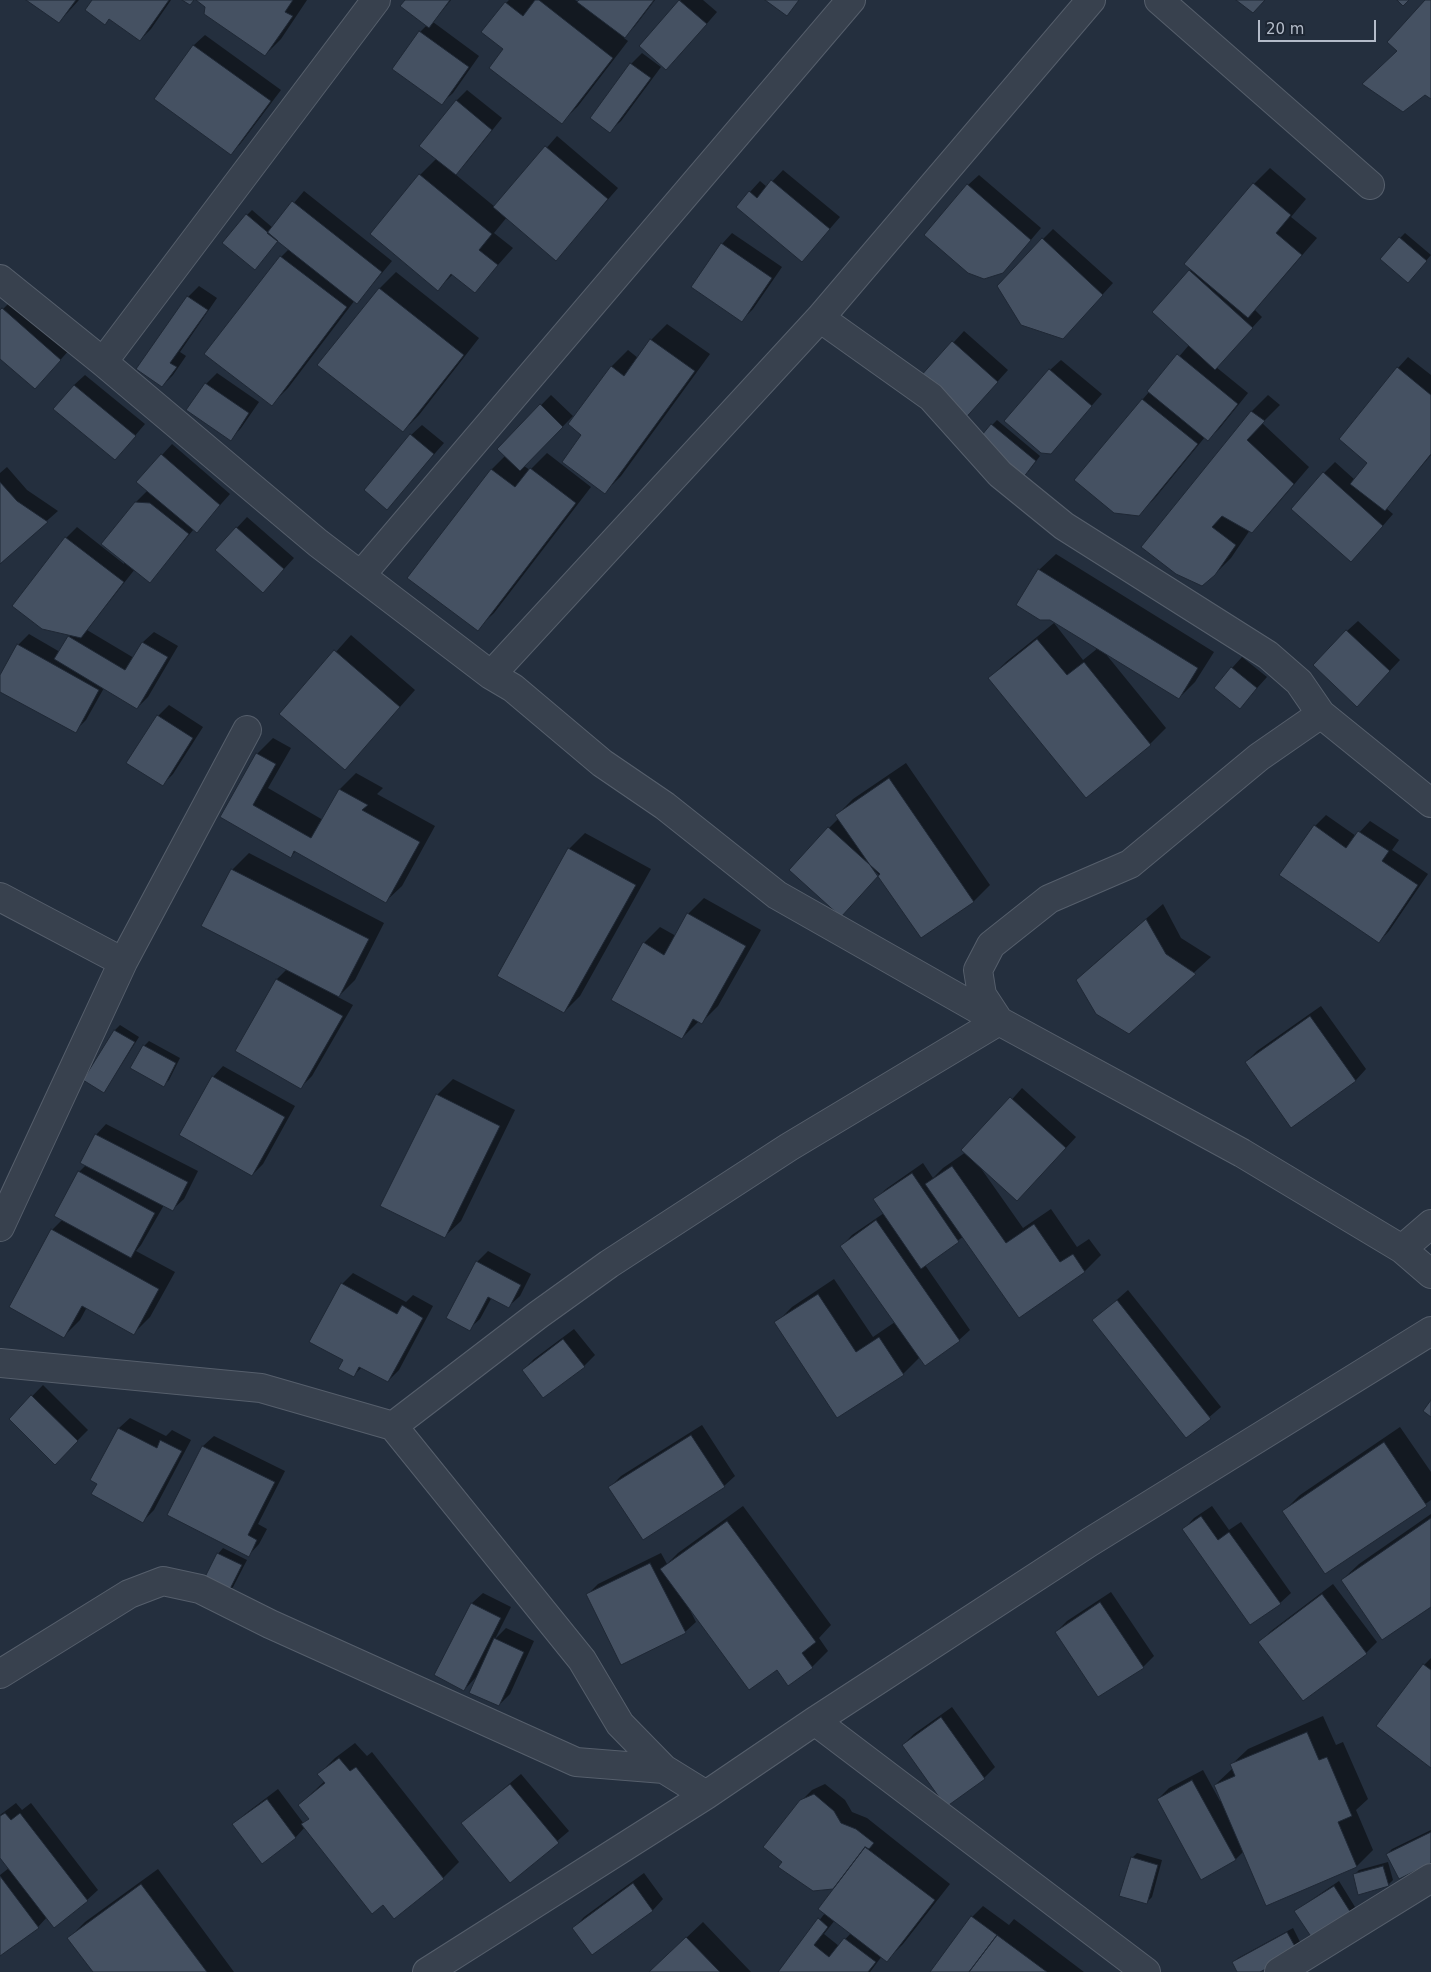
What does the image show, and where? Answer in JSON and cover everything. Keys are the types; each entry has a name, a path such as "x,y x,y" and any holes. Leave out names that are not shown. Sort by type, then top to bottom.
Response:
{"street":[{"path":"103,362 376,0"},
{"path":"361,575 851,0"},
{"path":"491,675 820,318 1091,0"},
{"path":"1159,0 1370,185"},
{"path":"0,279 103,362 318,543 491,675 514,688 602,763 665,806 777,895 999,1021 1242,1153 1402,1249 1431,1274"},
{"path":"820,318 931,397 1000,474 1064,526 1268,655 1299,682 1321,714 1431,803"},
{"path":"999,1021 982,994 978,970 991,945 1049,899 1130,864 1259,757 1321,714"},
{"path":"0,1227 123,962 247,730"},
{"path":"0,897 123,962"},
{"path":"393,1426 538,1314 609,1264 788,1147 999,1021"},
{"path":"1402,1249 1431,1224"},
{"path":"427,1972 706,1795 815,1721 1090,1542 1431,1331"},
{"path":"0,1363 261,1388 393,1426 582,1660 620,1724 664,1769 706,1795"},
{"path":"0,1674 129,1594 164,1581 200,1590 270,1624 576,1762 664,1769"},
{"path":"815,1721 1146,1972"},
{"path":"1280,1972 1431,1878"}],"building":[{"path":"26,0 76,0 59,23"},
{"path":"92,0 169,0 140,41 109,19 105,25 85,10"},
{"path":"182,0 194,0 190,5"},
{"path":"196,0 293,0 285,12 293,16 265,56 204,14 205,7"},
{"path":"405,0 450,0 429,28 400,6"},
{"path":"535,0 539,0 613,58 562,124 489,68 503,49 481,32 505,2 523,16"},
{"path":"579,0 654,0 625,38 577,2"},
{"path":"679,0 707,24 666,70 639,46"},
{"path":"765,0 799,0 787,16"},
{"path":"1236,0 1265,0 1253,13"},
{"path":"1397,0 1409,0 1403,6"},
{"path":"1425,0 1431,0 1431,99 1425,95 1403,112 1362,84 1397,51 1387,42"},
{"path":"419,31 469,67 442,105 392,69"},
{"path":"193,45 271,101 231,155 154,99"},
{"path":"630,63 651,78 610,133 590,118"},
{"path":"456,100 492,130 456,175 419,146"},
{"path":"545,146 608,199 556,261 493,207"},
{"path":"419,174 492,234 479,250 498,265 475,293 451,274 438,291 370,234"},
{"path":"771,180 830,229 802,262 736,207 749,191 757,198"},
{"path":"1253,183 1291,215 1276,233 1302,255 1248,318 1184,264"},
{"path":"967,184 1031,240 1003,273 984,279 968,273 924,235"},
{"path":"292,201 382,272 357,304 267,233"},
{"path":"246,214 278,241 255,270 222,243"},
{"path":"1399,237 1427,261 1408,283 1380,259"},
{"path":"1042,238 1103,295 1063,339 1021,325 997,286"},
{"path":"721,243 772,278 742,322 691,287"},
{"path":"280,256 347,307 272,406 204,354"},
{"path":"1189,270 1253,328 1215,370 1152,312"},
{"path":"379,288 464,355 403,432 317,365"},
{"path":"187,296 208,310 170,363 177,367 162,387 136,369"},
{"path":"2,308 61,360 35,389 0,359 0,310"},
{"path":"650,339 695,371 605,494 562,462 581,435 568,424 611,366 624,376"},
{"path":"952,341 998,382 961,423 911,387"},
{"path":"1177,354 1238,404 1208,441 1147,391"},
{"path":"1397,367 1431,395 1431,454 1385,511 1350,484 1367,463 1339,439"},
{"path":"1049,369 1092,406 1051,454 1041,453 1004,421"},
{"path":"205,383 249,413 231,441 186,410"},
{"path":"74,385 136,436 115,460 53,409"},
{"path":"1142,399 1198,444 1139,516 1114,513 1074,480"},
{"path":"540,404 563,427 520,471 497,449"},
{"path":"1251,411 1265,421 1247,440 1294,484 1252,533 1222,516 1212,527 1236,545 1215,575 1202,586 1176,574 1141,547"},
{"path":"991,424 1036,461 1023,478 977,441"},
{"path":"410,434 434,454 387,510 364,490"},
{"path":"161,454 220,505 197,533 136,482"},
{"path":"530,468 576,503 478,631 407,578 491,469 515,487"},
{"path":"1323,472 1383,526 1351,562 1291,509"},
{"path":"0,482 17,501 48,522 0,564"},
{"path":"135,502 150,503 189,534 150,583 101,544"},
{"path":"236,527 284,569 263,593 215,550"},
{"path":"65,537 124,582 81,638 42,629 12,606"},
{"path":"1038,569 1198,668 1179,699 1050,620 1040,620 1016,605"},
{"path":"1346,630 1390,671 1357,707 1313,665"},
{"path":"68,636 125,670 142,642 168,657 137,709 54,659"},
{"path":"1037,639 1067,675 1084,662 1151,745 1086,798 988,678"},
{"path":"17,644 99,690 76,733 0,692 0,675"},
{"path":"334,650 400,707 345,770 279,714"},
{"path":"1231,667 1257,688 1240,709 1214,688"},
{"path":"157,715 193,738 163,786 126,763"},
{"path":"256,753 276,764 253,805 311,838 339,789 368,805 362,810 420,842 386,903 294,851 291,858 220,817"},
{"path":"889,778 974,902 921,938 835,815"},
{"path":"1314,825 1346,848 1358,831 1389,851 1382,861 1418,885 1379,943 1279,875"},
{"path":"828,827 880,874 841,917 789,870"},
{"path":"568,848 636,885 564,1013 497,976"},
{"path":"231,869 369,939 339,997 201,926"},
{"path":"687,913 746,946 702,1024 693,1019 682,1039 611,1000 643,942 664,955"},
{"path":"1146,919 1166,954 1196,974 1129,1034 1096,1014 1076,980"},
{"path":"276,979 343,1016 301,1089 235,1051"},
{"path":"1310,1016 1356,1081 1291,1128 1245,1062"},
{"path":"114,1030 135,1042 104,1093 83,1080"},
{"path":"143,1045 176,1063 164,1087 130,1068"},
{"path":"212,1076 285,1117 252,1176 179,1135"},
{"path":"436,1094 500,1126 445,1238 380,1206"},
{"path":"1010,1097 1066,1148 1017,1201 961,1150"},
{"path":"95,1134 188,1182 173,1211 80,1163"},
{"path":"952,1166 1006,1243 1034,1224 1060,1262 1073,1254 1085,1272 1019,1318 925,1184"},
{"path":"78,1171 155,1213 131,1258 54,1216"},
{"path":"912,1173 959,1242 921,1269 873,1199"},
{"path":"876,1220 960,1341 925,1366 840,1246"},
{"path":"51,1229 159,1289 134,1335 82,1306 64,1338 9,1307"},
{"path":"476,1261 521,1285 509,1308 488,1297 470,1331 446,1318"},
{"path":"341,1283 397,1314 402,1305 423,1318 388,1382 359,1367 354,1377 338,1369 343,1360 309,1342"},
{"path":"818,1294 856,1352 879,1337 904,1375 837,1418 774,1322"},
{"path":"1117,1300 1211,1419 1186,1438 1092,1320"},
{"path":"563,1339 585,1367 543,1398 522,1370"},
{"path":"31,1395 78,1441 55,1465 9,1419"},
{"path":"1431,1400 1431,1417 1423,1411"},
{"path":"118,1428 157,1448 160,1440 182,1451 143,1523 91,1494 97,1484 90,1480"},
{"path":"691,1435 725,1487 643,1540 608,1487"},
{"path":"1384,1442 1427,1506 1325,1574 1282,1511"},
{"path":"202,1446 275,1482 248,1535 257,1540 249,1557 167,1515"},
{"path":"1201,1516 1218,1540 1229,1532 1281,1604 1250,1625 1182,1529"},
{"path":"1431,1518 1431,1607 1382,1640 1341,1580"},
{"path":"727,1521 816,1642 802,1653 813,1668 788,1686 777,1670 749,1690 660,1569"},
{"path":"217,1553 242,1565 228,1593 203,1581"},
{"path":"650,1563 686,1633 621,1665 586,1594"},
{"path":"1322,1594 1367,1654 1303,1701 1258,1642"},
{"path":"1100,1602 1144,1668 1098,1697 1055,1632"},
{"path":"471,1603 501,1618 464,1691 434,1675"},
{"path":"494,1638 524,1652 499,1706 469,1693"},
{"path":"1423,1664 1431,1670 1431,1768 1376,1726"},
{"path":"941,1717 985,1779 946,1807 902,1745"},
{"path":"1307,1732 1319,1760 1327,1757 1352,1816 1338,1822 1357,1867 1266,1906 1214,1785 1235,1776 1230,1764"},
{"path":"339,1758 350,1771 356,1767 444,1879 394,1919 383,1905 372,1914 301,1824 309,1819 298,1805 325,1783 317,1774"},
{"path":"1192,1780 1236,1860 1201,1880 1157,1799"},
{"path":"510,1784 559,1843 510,1883 461,1823"},
{"path":"814,1794 834,1811 841,1823 856,1829 874,1843 869,1849 865,1847 833,1889 813,1891 778,1867 782,1862 763,1847 800,1800"},
{"path":"267,1799 296,1838 262,1864 232,1824"},
{"path":"5,1813 11,1820 20,1813 88,1901 54,1928 0,1858 0,1816"},
{"path":"1431,1832 1431,1863 1399,1879 1386,1854"},
{"path":"865,1847 935,1900 887,1962 818,1909"},
{"path":"1131,1857 1158,1865 1147,1904 1119,1896"},
{"path":"1383,1866 1389,1886 1358,1895 1353,1874"},
{"path":"0,1876 39,1928 0,1956"},
{"path":"633,1883 653,1911 592,1955 572,1928"},
{"path":"141,1884 207,1972 93,1972 67,1938"},
{"path":"1334,1886 1351,1913 1312,1938 1294,1911"},
{"path":"971,1916 997,1935 969,1972 930,1972"},
{"path":"818,1918 828,1927 814,1945 829,1957 844,1938 876,1962 868,1972 778,1972"},
{"path":"1287,1932 1298,1952 1260,1972 1237,1972 1232,1962"},
{"path":"997,1935 1047,1972 969,1972"},
{"path":"686,1937 720,1972 649,1972"}]}
